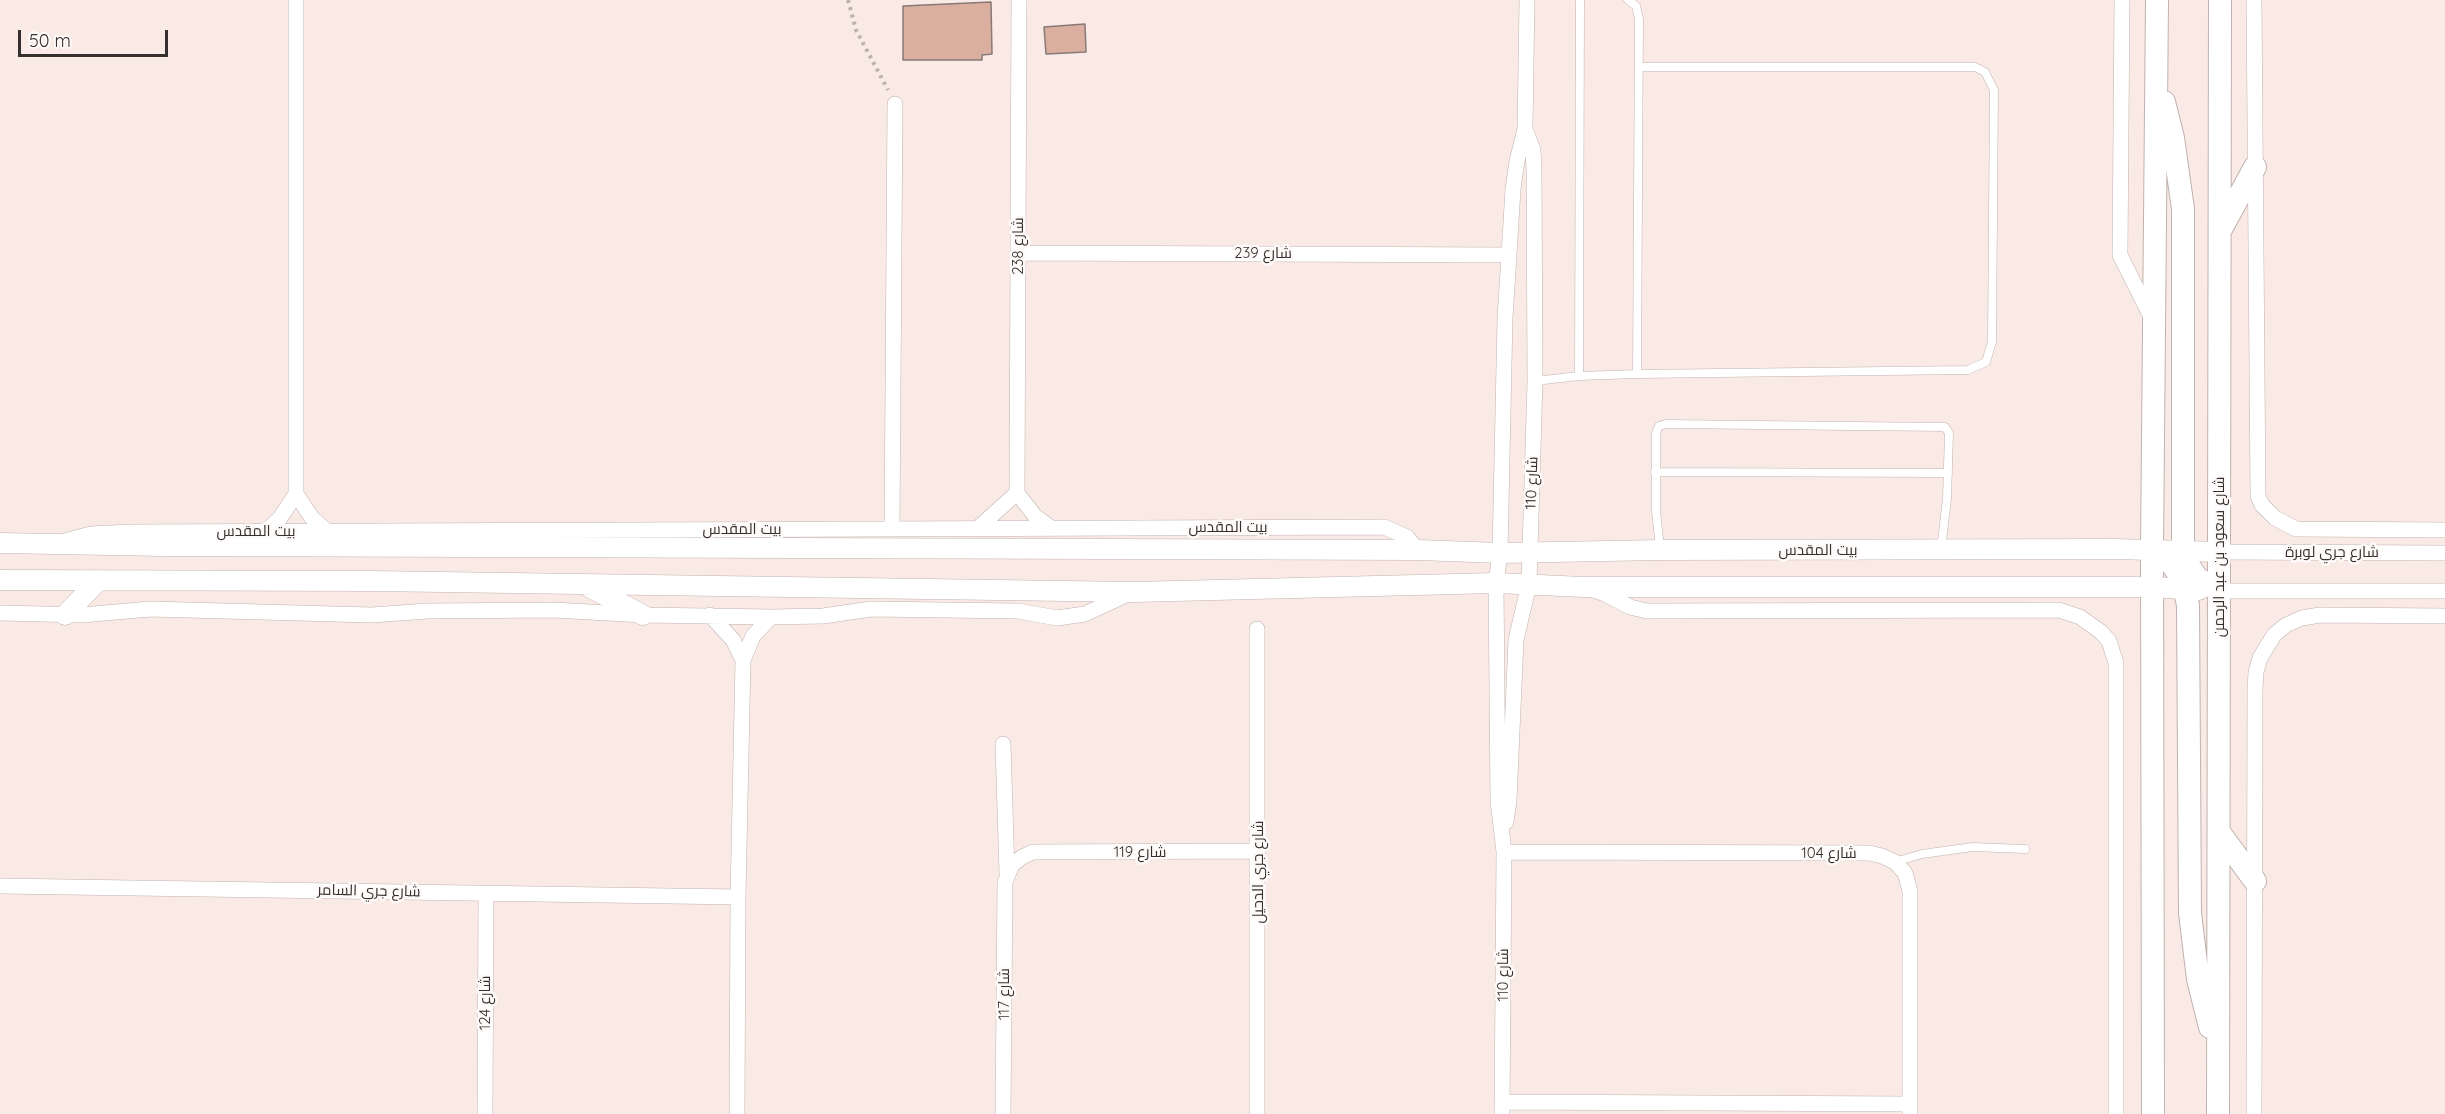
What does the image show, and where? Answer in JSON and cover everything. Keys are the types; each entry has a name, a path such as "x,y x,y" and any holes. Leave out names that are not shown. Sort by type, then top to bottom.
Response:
{"main road":[{"path":"2152,1113 2152,549 2157,0"},
{"name":"شارع سعود بن عبد الرحمن","path":"2218,1114 2220,0"},
{"path":"2156,69 2173,138 2183,209 2183,550 2186,561 2197,578 2219,591"},
{"path":"2219,232 2255,167"},
{"path":"2152,549 2164,556 2177,570 2185,589 2188,605 2190,914 2198,979 2218,1061"},
{"path":"2219,832 2255,881"}],"street":[{"path":"266,531 286,510 296,494 296,0"},
{"name":"شارع 238","path":"1017,493 1019,0"},
{"name":"شارع 110","path":"1502,1108 1504,852 1498,801 1496,583 1500,553 1505,318 1513,189 1525,129 1527,0"},
{"path":"2122,0 2120,255 2154,324"},
{"path":"2254,0 2255,167"},
{"path":"892,529 895,104"},
{"name":"شارع 110","path":"1503,837 1509,801 1516,640 1528,584 1530,552 1534,381 1534,168 1533,150 1525,129"},
{"name":"شارع جري لوبرة","path":"2255,167 2256,485 2262,505 2275,518 2296,529 2445,530"},
{"name":"شارع 239","path":"1018,253 1509,255"},
{"path":"978,528 1017,493 1035,516 1051,528"},
{"path":"296,494 312,518 327,531"},
{"name":"بيت المقدس","path":"0,543 410,539 978,528 1384,527 1407,537 1418,550"},
{"name":"بيت المقدس","path":"61,544 82,536 101,533 327,531 410,539 1418,550 1500,553 1660,550 2152,549 2219,552"},
{"name":"شارع جري لوبرة","path":"2219,552 2445,553"},
{"path":"0,580 372,581 1135,592 1496,583 1583,587 2152,587 2219,591 2445,591"},
{"path":"65,615 97,582"},
{"path":"581,584 643,615"},
{"path":"1583,587 1605,594 1630,607 1647,611 2059,610 2091,623 2109,641 2116,663 2116,1114"},
{"path":"0,612 65,615 150,609 372,615 427,611 554,610 643,615 771,617 823,616 871,609 1018,612 1057,618 1085,614 1135,592"},
{"path":"710,615 733,640 743,660"},
{"path":"2254,1114 2256,672 2266,646 2286,625 2302,618 2320,615 2445,616"},
{"path":"737,1114 738,897 743,660 753,636 771,617"},
{"name":"شارع جري الدحيل","path":"1257,629 1257,1114"},
{"name":"شارع 117","path":"1003,744 1007,874 1005,882 1003,1114"},
{"name":"شارع 119","path":"1007,874 1012,865 1033,852 1258,851"},
{"name":"شارع 104","path":"1504,852 1869,853 1895,862"},
{"path":"1502,1108 1910,1109 1910,891 1905,873 1895,862"},
{"name":"شارع جري السامر","path":"0,886 738,897"},
{"name":"شارع 124","path":"485,1114 486,893"}],"lane":[{"path":"1579,376 1580,0"},
{"path":"1628,0 1636,6 1639,12 1636,374"},
{"path":"1534,381 1579,376 1636,374 1968,370 1986,362 1992,342 1994,90 1985,72 1975,67 1639,67"},
{"path":"1660,550 1655,472 1656,433 1659,426 1666,424 1945,426 1949,433 1948,473 1941,550"},
{"path":"1655,472 1948,473"},
{"path":"1895,862 1922,854 1973,847 2025,849"}],"path":[{"path":"848,0 856,30 895,104"}],"building":[{"path":"991,2 992,54 982,55 982,60 903,60 903,6"},
{"path":"1085,24 1086,52 1046,54 1044,27"}]}
